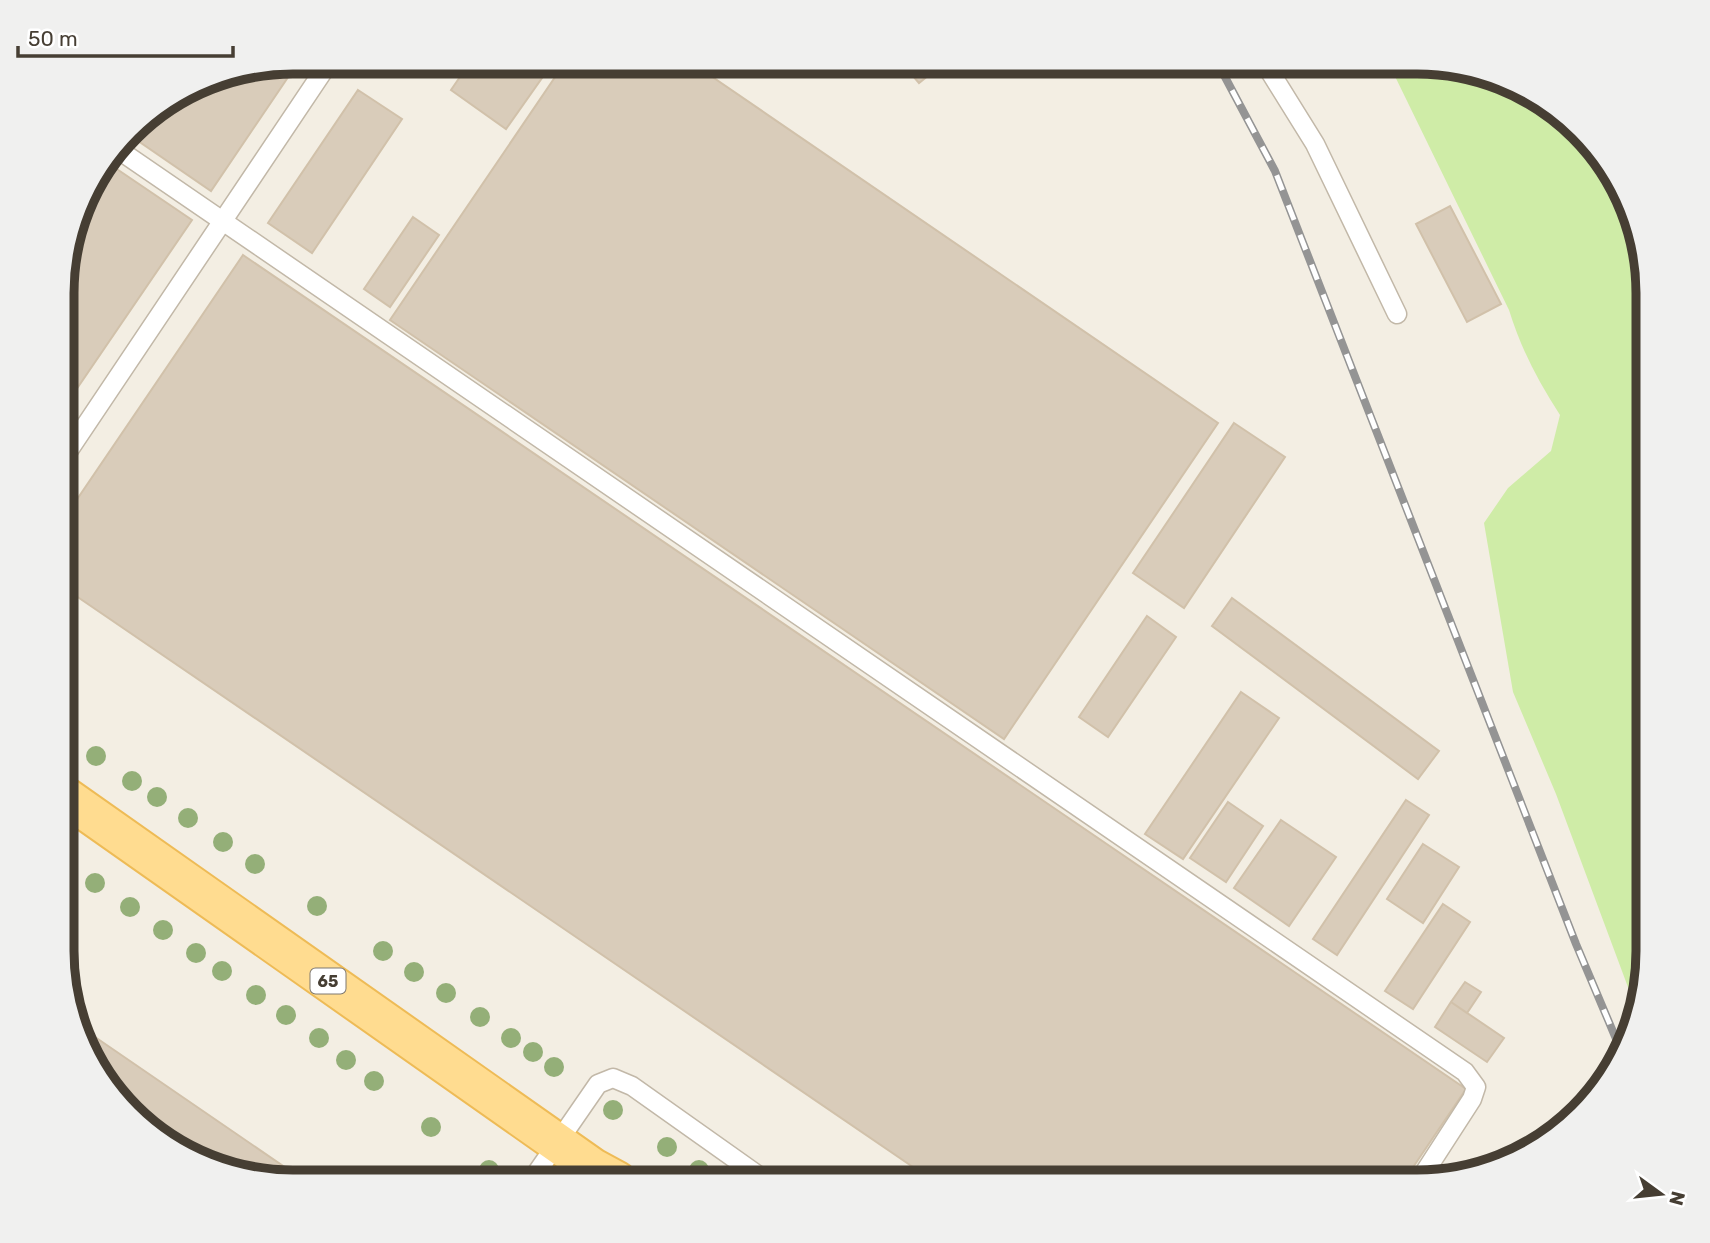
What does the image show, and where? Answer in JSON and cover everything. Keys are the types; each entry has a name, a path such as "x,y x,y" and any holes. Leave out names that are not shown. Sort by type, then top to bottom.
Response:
{"main road":[{"name":"65","path":"74,803 594,1169"}],"lane":[{"path":"74,443 321,74"},
{"path":"1271,74 1315,144 1396,314"},
{"path":"124,153 1465,1072 1476,1087 1472,1099 1427,1169"},
{"path":"539,1169 598,1084 613,1079 632,1086 750,1169"}],"green space":[{"path":"1394,74 1432,74 1474,81 1501,90 1551,119 1582,148 1600,171 1614,196 1629,236 1636,278 1636,965 1631,996 1556,794 1513,692 1484,523 1508,488 1551,451 1560,415 1531,364 1509,310"}],"building":[{"path":"290,74 211,191 136,140 171,110 196,96 236,81 264,75"},
{"path":"462,74 545,74 506,129 451,90"},
{"path":"557,74 708,74 1218,423 1004,739 390,320"},
{"path":"911,74 930,74 919,83"},
{"path":"358,90 402,119 312,253 268,223"},
{"path":"113,167 192,220 74,393 75,264 85,222 110,171"},
{"path":"1450,206 1501,304 1467,322 1416,224"},
{"path":"413,217 439,235 390,307 364,289"},
{"path":"243,255 1466,1089 1411,1170 917,1170 74,595 74,504"},
{"path":"1234,423 1285,457 1184,608 1133,573"},
{"path":"1232,598 1439,751 1418,779 1212,626"},
{"path":"1147,616 1176,637 1108,737 1079,717"},
{"path":"1241,692 1279,718 1183,859 1145,834"},
{"path":"1406,800 1429,815 1337,955 1313,939"},
{"path":"1228,802 1263,826 1226,882 1190,858"},
{"path":"1281,820 1336,857 1289,926 1234,888"},
{"path":"1423,844 1459,867 1423,923 1387,899"},
{"path":"1443,904 1470,922 1413,1009 1385,991"},
{"path":"1465,982 1481,992 1467,1013 1451,1002"},
{"path":"1451,1002 1504,1038 1487,1062 1435,1027"},
{"path":"90,1033 288,1169 250,1165 222,1158 183,1140 159,1124 128,1095 110,1072"}],"railway":[{"path":"1223,74 1275,171 1576,944 1617,1041"}]}
